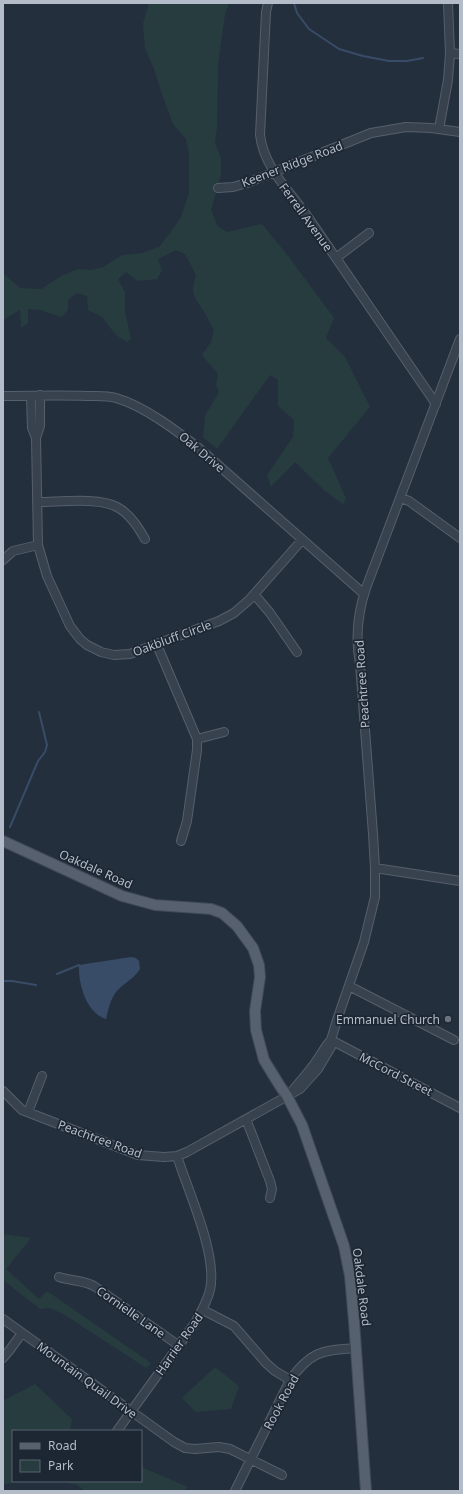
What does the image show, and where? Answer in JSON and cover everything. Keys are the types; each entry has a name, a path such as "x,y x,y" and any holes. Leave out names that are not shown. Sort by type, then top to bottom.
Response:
{"main road":[{"name":"Oakdale Road","path":"3,841 122,896 155,905 211,909 222,913 231,920 247,938 253,948 259,965 260,977 255,1011 257,1034 262,1050 269,1057 284,1080 287,1096 302,1125 344,1246 350,1276 366,1491"}],"street":[{"name":"Ferrell Avenue","path":"268,3 266,12 260,135 263,151 274,172 307,216 436,404"},
{"path":"439,129 448,80 450,53 448,3"},
{"path":"450,53 460,54"},
{"name":"Keener Ridge Road","path":"218,188 247,183 371,133 406,127 460,132"},
{"path":"336,258 368,232"},
{"name":"Peachtree Road","path":"3,1091 15,1105 22,1110 138,1155 158,1157 177,1156 187,1152 300,1088 314,1075 329,1051 331,1047 331,1040 371,915 374,897 375,868 358,653 358,624 364,594 460,339"},
{"name":"Oak Drive","path":"3,396 75,395 114,398 127,402 147,412 171,427 200,449 364,594"},
{"name":"Oakbluff Circle","path":"31,396 32,428 36,438 38,545 47,576 70,626 87,645 101,652 114,655 130,654 157,645 227,617 241,607 254,594 302,540"},
{"name":"Oakbluff Circle","path":"36,438 40,426 40,396"},
{"path":"401,498 409,501 460,538"},
{"path":"38,502 92,501 117,507 128,515 145,539"},
{"path":"3,560 13,551 38,545"},
{"path":"254,594 270,613 297,652"},
{"path":"157,645 197,739 197,750 187,821 181,841"},
{"path":"197,739 224,732"},
{"path":"375,868 460,881"},
{"path":"349,986 454,1040"},
{"name":"McCord Street","path":"331,1040 460,1108"},
{"path":"28,1112 42,1076"},
{"path":"246,1119 270,1181 272,1189 270,1198"},
{"name":"Harrier Road","path":"118,1430 195,1323 203,1310 210,1288 211,1271 208,1247 177,1156"},
{"name":"Cornielle Lane","path":"59,1278 86,1282 94,1286 178,1345"},
{"path":"203,1310 234,1326 266,1363 275,1371 290,1380"},
{"name":"Mountain Quail Drive","path":"3,1319 174,1442 185,1448 195,1450 219,1447 230,1449 282,1475"},
{"path":"3,1358 10,1352 22,1333"},
{"name":"Rook Road","path":"235,1491 290,1380 306,1361 317,1354 334,1350 356,1348"}],"green space":[{"path":"149,3 229,3 225,14 218,65 217,127 215,143 221,158 221,175 211,210 218,226 227,232 262,224 289,257 334,318 326,338 345,357 370,407 328,458 346,498 343,504 326,492 295,462 271,487 267,475 293,437 294,420 278,406 278,380 270,375 217,449 203,437 205,416 219,392 216,385 218,374 202,355 211,342 214,330 195,297 193,286 196,275 185,254 176,250 158,259 162,271 157,279 137,281 126,272 118,279 125,292 125,312 131,339 127,342 116,335 102,317 88,310 87,296 77,293 68,300 68,310 61,317 40,310 28,309 28,323 21,328 20,310 3,320 3,273 20,288 41,289 61,276 78,269 91,270 103,267 122,255 143,253 160,246 180,219 189,193 189,154 186,139 173,124 145,48 143,24"},
{"path":"3,1234 31,1238 6,1269 39,1299 47,1291 151,1363 146,1368 65,1315 50,1308 40,1309 3,1280"},
{"path":"215,1367 239,1386 231,1409 196,1412 182,1398"},
{"path":"35,1384 72,1419 70,1430 12,1430 12,1482 14,1482 3,1485 3,1401"},
{"path":"142,1467 188,1487 183,1491 85,1491 77,1485 64,1482 142,1482"}],"water":[{"path":"131,957 136,958 139,961 140,969 134,977 121,987 115,994 106,1019 99,1016 88,1004 80,980 79,965"}],"waterway":[{"path":"294,3 297,13 309,29 339,49 363,56 389,61 407,61 423,58"},
{"path":"10,827 38,761 45,752 47,745 39,712"},
{"path":"57,974 79,965 80,967"},
{"path":"3,981 36,985"}],"place":[{"name":"Emmanuel Church","path":"448,1019"}]}
